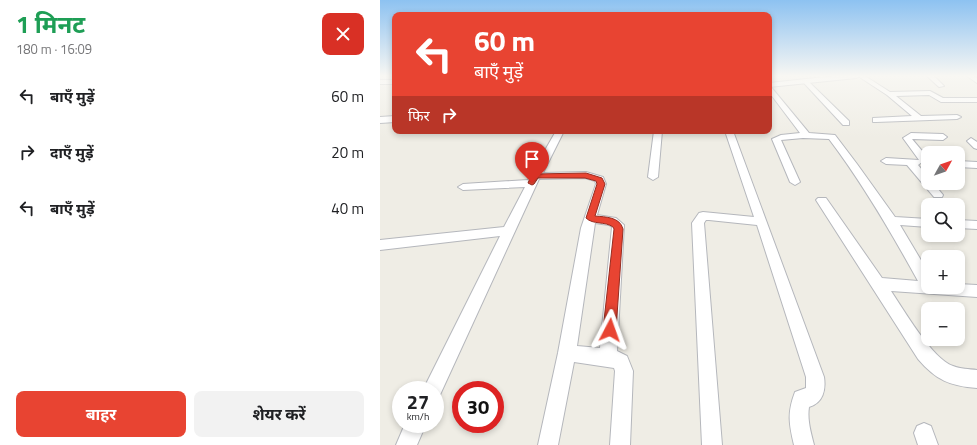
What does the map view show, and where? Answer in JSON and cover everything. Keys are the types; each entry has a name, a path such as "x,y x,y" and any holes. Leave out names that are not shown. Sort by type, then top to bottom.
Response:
{"street":[{"path":"776,97 807,136"},
{"path":"821,97 846,122"},
{"path":"892,97 919,118"},
{"path":"936,97 941,100 977,100"},
{"path":"380,116 392,115"},
{"path":"876,120 957,117"},
{"path":"380,120 392,119"},
{"path":"436,381 533,179 558,134"},
{"path":"653,177 658,134"},
{"path":"729,134 743,168 815,377 815,393 811,397 802,399 799,404 798,412 804,445"},
{"path":"795,182 776,139 781,137 807,136 828,136 834,139 891,221 921,273"},
{"path":"921,156 907,138 911,136 943,138"},
{"path":"886,161 921,163"},
{"path":"910,162 938,195"},
{"path":"965,164 977,165"},
{"path":"463,187 586,175 599,179 601,184 587,228 567,353 548,445"},
{"path":"822,200 924,352 936,367 948,374 960,378 977,378"},
{"path":"712,445 698,223 703,216 761,222"},
{"path":"590,218 612,221 618,225 608,358"},
{"path":"891,221 921,223"},
{"path":"965,224 977,224"},
{"path":"380,245 508,231"},
{"path":"879,284 921,287"},
{"path":"965,291 977,292"},
{"path":"567,353 614,358 621,362 624,371 620,445"},
{"path":"406,445 412,433"}],"route":[{"path":"532,183 535,176 586,175 599,179 601,184 590,218 612,221 618,225 610,330"}]}
